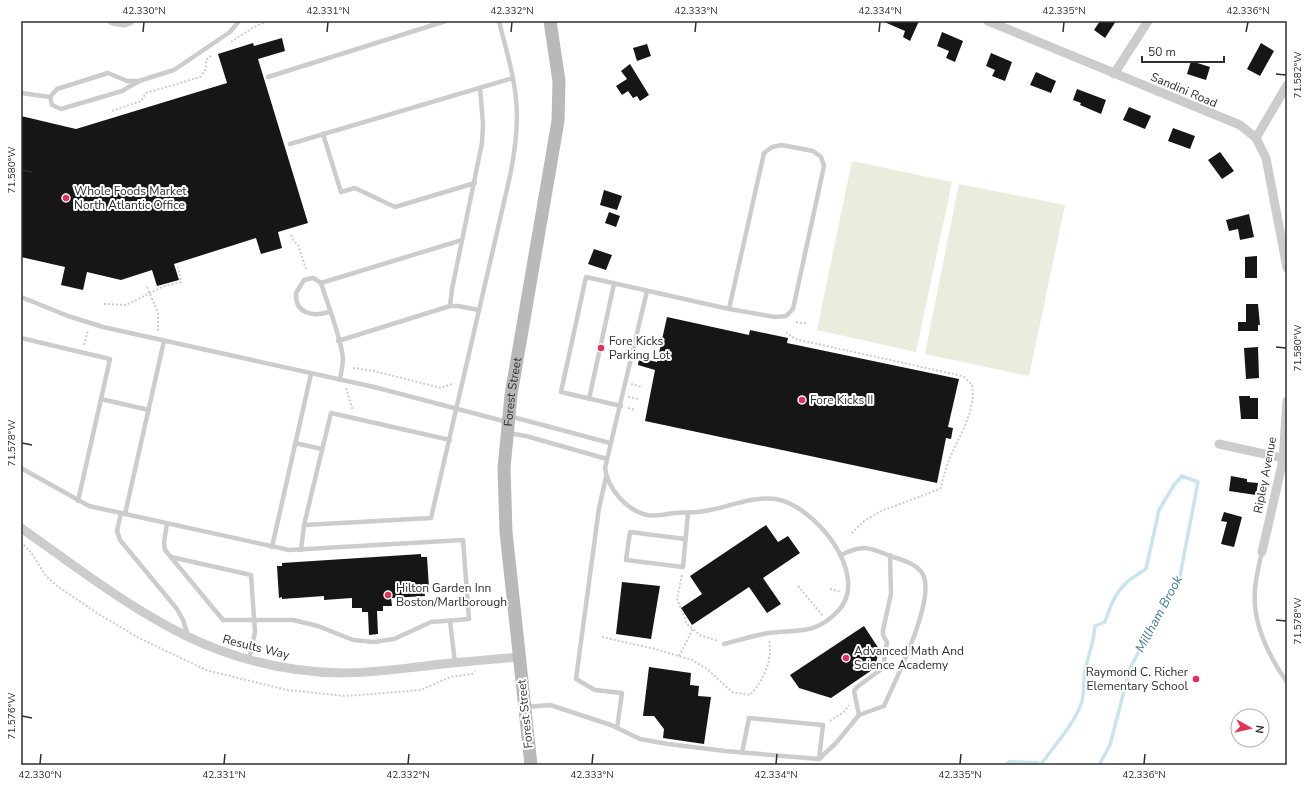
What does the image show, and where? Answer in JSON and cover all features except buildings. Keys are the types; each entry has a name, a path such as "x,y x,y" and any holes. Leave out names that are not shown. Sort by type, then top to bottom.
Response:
{"main road":[{"name":"Forest Street","path":"531,765 505,519 504,481 507,424 557,131 559,85 550,21"}],"street":[{"path":"112,21 124,23 130,21"},
{"path":"1114,74 1148,21"},
{"name":"Sandini Road","path":"992,22 1114,74 1240,125 1256,138"},
{"path":"1287,85 1256,138 1266,158 1287,268"},
{"name":"Ripley Avenue","path":"1262,552 1285,458 1287,401"},
{"path":"1220,444 1285,458"},
{"name":"Results Way","path":"21,528 136,610 188,638 221,652 249,660 294,669 342,673 374,672 520,657"}],"lane":[{"path":"50,96 51,103 54,107 63,108 122,91 139,81 174,70 230,32 239,21"},
{"path":"268,76 446,21"},
{"path":"304,525 431,518 450,440 514,153 517,114 513,78 499,21"},
{"path":"50,96 57,89 108,73 127,80 139,81"},
{"path":"290,144 513,78"},
{"path":"450,306 452,289 475,183 483,136 480,88"},
{"path":"21,93 50,96"},
{"path":"323,134 341,192 355,188 394,207 475,183"},
{"path":"621,406 561,392 586,278 728,309 775,318 786,316 793,309 824,166 821,157 813,151 782,145 772,147 764,153 728,309"},
{"path":"320,283 462,240"},
{"path":"329,312 319,315 311,315 303,311 298,305 296,293 302,282 311,278 320,283 329,312 338,341 343,359 340,380"},
{"path":"589,399 614,284"},
{"path":"617,728 622,693 595,690 576,679 599,508 606,477 605,468 608,451 621,406 647,291"},
{"path":"21,297 90,323 340,380 457,409 507,424 610,443"},
{"path":"338,341 450,306 479,310"},
{"path":"21,338 110,359 78,501"},
{"path":"164,341 149,410 123,514 117,531 120,540 176,609 183,620 188,638"},
{"path":"272,547 311,374"},
{"path":"101,399 149,410"},
{"path":"301,550 304,525 331,413 450,440"},
{"path":"507,424 526,436 607,459"},
{"path":"295,443 322,449"},
{"path":"21,468 89,506 123,514 167,523 291,551 463,540 469,619 426,623 394,638 374,642 353,640 318,626 298,621 281,619 223,620 171,557 164,546 167,523"},
{"path":"606,477 619,497 633,510 648,515 688,513 710,510 737,502 766,498 777,499 794,506 812,517 825,530 841,555 846,566 847,593 838,610 814,628 803,631 768,634 724,644"},
{"path":"685,539 630,532 626,560 683,567 688,513"},
{"path":"819,760 836,743 858,715 884,706 907,653 925,599 926,583 923,574 916,567 907,562 869,547 856,548 841,555"},
{"path":"1262,552 1254,589 1257,625 1273,661 1287,682"},
{"path":"858,715 854,691 857,687 880,672 884,664 887,642 883,636 883,630 891,594 890,555"},
{"path":"171,557 251,575 255,637 249,660"},
{"path":"450,620 455,663"},
{"path":"525,708 550,705 617,728 640,739 742,753 819,760"},
{"path":"742,753 748,718 823,725 819,760"}],"path":[{"path":"226,45 254,26 268,21"},
{"path":"112,111 141,101 146,93 200,77 206,69 206,60 215,52"},
{"path":"291,235 293,240 298,245 306,269"},
{"path":"104,304 126,305 162,287 181,282 178,267"},
{"path":"147,287 158,313 158,332"},
{"path":"796,322 808,324"},
{"path":"84,345 88,329"},
{"path":"786,332 795,339 958,375 964,377 972,386 972,403 969,417 947,465 940,489 881,511 864,521 850,535"},
{"path":"353,368 374,371 441,388 455,383"},
{"path":"626,383 642,387"},
{"path":"346,388 353,412 352,418"},
{"path":"623,396 639,399"},
{"path":"683,567 677,599 687,624 700,635 724,644"},
{"path":"798,586 826,620"},
{"path":"679,656 693,629"},
{"path":"602,637 692,660 707,669 732,692 750,695 758,687 768,666 770,647 768,634"},
{"path":"823,725 845,711 856,696"}],"green space":[{"path":"852,161 952,182 916,352 817,330"},
{"path":"959,184 1065,205 1029,376 925,354"}],"water":[{"path":"1009,760 1037,761 1048,765 1003,765"}],"waterway":[{"name":"Millham Brook","path":"1042,763 1069,727 1078,712 1083,696 1085,671 1095,626 1105,622 1115,597 1124,585 1137,574 1146,569 1159,510 1174,485 1182,476 1198,482 1180,576 1130,668 1110,745 1099,765"}],"place":[{"name":"Whole Foods Market North Atlantic Office","path":"66,198"},
{"name":"Fore Kicks Parking Lot","path":"601,348"},
{"name":"Fore Kicks II","path":"802,400"},
{"name":"Hilton Garden Inn Boston/Marlborough","path":"388,595"},
{"name":"Advanced Math And Science Academy","path":"846,658"},
{"name":"Raymond C. Richer Elementary School","path":"1196,679"}]}
